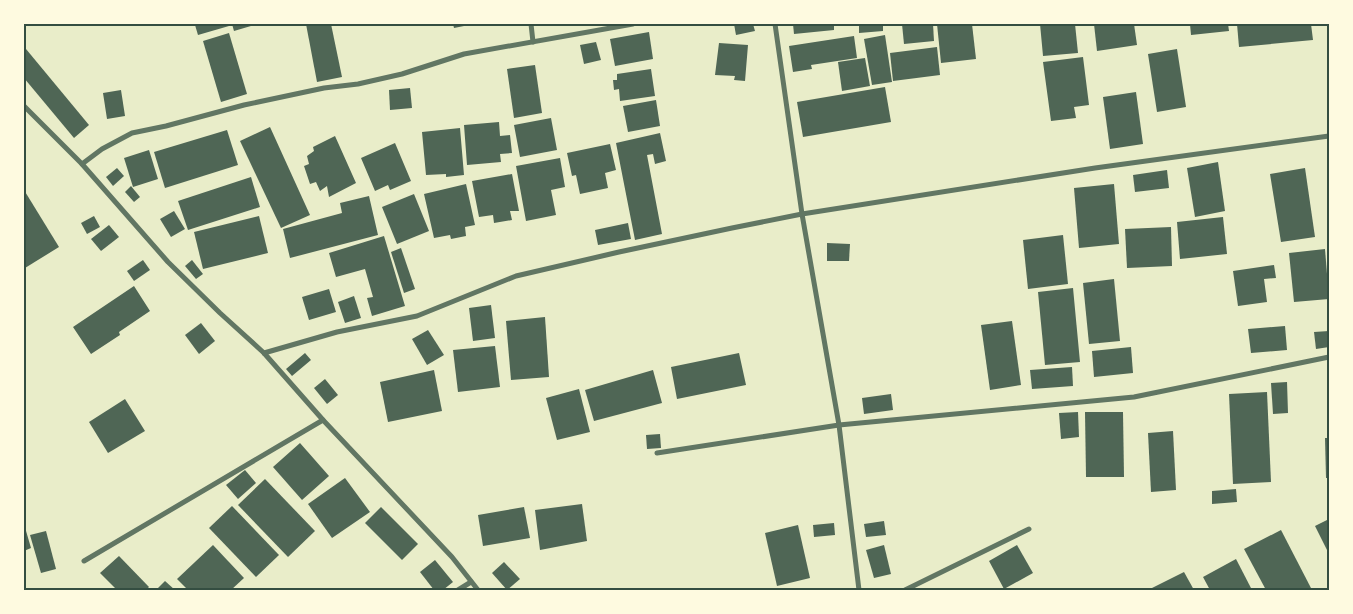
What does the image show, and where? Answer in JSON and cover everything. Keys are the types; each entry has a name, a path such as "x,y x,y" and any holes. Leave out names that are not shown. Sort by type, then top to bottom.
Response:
{"street":[{"path":"532,24 533,42"},
{"path":"82,164 102,149 132,133 244,105 393,76 464,54 634,24"},
{"path":"775,24 802,214 839,425 859,590"},
{"path":"24,106 82,164 168,262 264,353 323,420 452,557 478,590"},
{"path":"264,353 337,332 417,316 516,276 619,252 802,214 1095,168 1329,136"},
{"path":"657,453 839,425 1134,397 1329,357"},
{"path":"84,561 323,420"},
{"path":"905,590 1030,529"},
{"path":"458,590 471,582"}],"building":[{"path":"229,24 229,26 198,35 195,25"},
{"path":"232,24 258,24 234,31"},
{"path":"306,24 331,24 342,77 317,82"},
{"path":"453,24 469,24 469,25 454,28"},
{"path":"734,24 753,24 755,31 736,35"},
{"path":"793,24 834,24 834,30 794,34"},
{"path":"859,24 883,24 883,31 859,33"},
{"path":"902,24 933,24 934,41 904,44"},
{"path":"937,24 972,24 976,59 941,63"},
{"path":"1040,24 1075,24 1078,53 1043,56"},
{"path":"1094,24 1134,24 1137,45 1097,51"},
{"path":"1190,24 1228,24 1229,31 1191,35"},
{"path":"1237,24 1311,24 1313,40 1239,47"},
{"path":"649,32 653,59 615,66 610,39"},
{"path":"229,33 247,94 221,102 203,41"},
{"path":"885,35 892,82 872,85 864,39"},
{"path":"854,36 857,58 811,65 812,69 793,72 789,46"},
{"path":"596,42 601,60 584,64 580,45"},
{"path":"719,43 748,45 745,81 734,80 735,76 715,75"},
{"path":"937,47 940,75 893,81 890,53"},
{"path":"26,49 89,125 74,138 24,78 24,51"},
{"path":"1177,49 1186,107 1157,112 1148,54"},
{"path":"1083,57 1089,105 1074,107 1076,118 1051,121 1043,62"},
{"path":"865,58 870,86 842,91 838,62"},
{"path":"535,65 542,113 514,118 507,69"},
{"path":"651,69 655,96 620,101 619,89 614,90 613,80 617,80 617,74"},
{"path":"885,87 891,122 803,137 797,102"},
{"path":"410,88 412,108 390,110 389,90"},
{"path":"121,90 125,116 107,119 103,93"},
{"path":"1136,92 1143,144 1110,149 1103,97"},
{"path":"656,100 660,126 628,132 623,106"},
{"path":"551,118 557,150 520,157 514,125"},
{"path":"499,122 500,136 510,135 512,153 500,154 501,162 467,165 464,125"},
{"path":"270,127 310,215 281,228 240,141"},
{"path":"460,128 464,175 446,177 446,174 426,175 422,132"},
{"path":"227,130 238,165 165,188 154,152"},
{"path":"660,133 666,161 655,164 653,154 647,155 662,234 635,240 616,143"},
{"path":"335,136 356,183 329,197 327,186 320,191 316,182 310,184 304,166 309,164 307,156 314,151 313,147"},
{"path":"395,143 411,181 390,190 388,185 375,191 361,158"},
{"path":"610,144 616,170 605,173 608,188 580,194 576,175 572,176 567,153"},
{"path":"149,150 158,179 133,187 124,158"},
{"path":"560,158 565,187 551,190 556,215 526,221 516,166"},
{"path":"1218,162 1225,211 1195,217 1187,168"},
{"path":"117,168 124,176 113,186 106,177"},
{"path":"1305,168 1315,237 1281,242 1270,174"},
{"path":"1167,170 1169,188 1135,192 1133,175"},
{"path":"512,174 519,211 510,211 512,220 494,223 493,215 479,217 472,181"},
{"path":"251,177 260,207 188,230 178,201"},
{"path":"466,184 475,225 465,227 466,236 451,239 450,235 434,238 424,194"},
{"path":"1114,184 1119,244 1079,248 1074,188"},
{"path":"131,186 140,197 134,202 125,192"},
{"path":"24,190 59,247 25,268 24,267"},
{"path":"414,194 429,231 397,244 382,207"},
{"path":"369,196 378,235 290,258 283,229 342,213 340,203"},
{"path":"174,211 185,229 171,237 160,219"},
{"path":"94,216 100,227 87,234 81,223"},
{"path":"259,216 268,253 203,269 194,232"},
{"path":"1223,217 1227,254 1180,259 1177,222"},
{"path":"628,223 631,239 598,245 595,230"},
{"path":"109,225 119,237 101,251 91,239"},
{"path":"1171,227 1172,266 1127,268 1125,229"},
{"path":"1063,235 1068,284 1028,289 1023,240"},
{"path":"384,236 405,306 372,316 367,298 373,297 365,269 336,277 329,253"},
{"path":"827,243 850,244 849,261 827,261"},
{"path":"401,248 415,289 404,293 391,252"},
{"path":"1325,249 1329,299 1294,302 1289,253"},
{"path":"143,260 150,270 134,281 127,271"},
{"path":"192,260 203,274 196,279 185,266"},
{"path":"1274,265 1276,278 1264,279 1267,302 1238,306 1233,271"},
{"path":"1114,279 1120,341 1089,344 1083,283"},
{"path":"134,286 150,311 119,332 120,335 91,354 73,327"},
{"path":"1073,288 1080,362 1045,365 1038,292"},
{"path":"329,289 336,312 309,320 302,297"},
{"path":"354,296 361,318 345,323 338,302"},
{"path":"491,305 495,338 473,341 469,308"},
{"path":"545,317 549,377 511,380 506,321"},
{"path":"1012,321 1021,385 990,390 981,325"},
{"path":"201,323 215,341 199,354 185,335"},
{"path":"1285,326 1287,350 1251,353 1248,329"},
{"path":"428,330 444,355 427,365 412,339"},
{"path":"1329,331 1329,347 1316,349 1314,332"},
{"path":"495,346 500,387 458,392 453,350"},
{"path":"1131,347 1133,373 1094,377 1092,351"},
{"path":"305,353 311,360 292,376 286,369"},
{"path":"739,353 746,385 677,399 671,367"},
{"path":"1072,367 1073,386 1032,389 1030,370"},
{"path":"434,370 442,411 388,422 380,382"},
{"path":"653,370 662,403 594,421 585,390"},
{"path":"325,379 338,395 327,404 314,388"},
{"path":"1287,382 1288,413 1273,414 1271,383"},
{"path":"579,389 590,432 557,440 546,398"},
{"path":"1267,392 1271,482 1233,484 1229,394"},
{"path":"891,394 893,410 864,414 862,398"},
{"path":"125,399 145,431 108,453 89,422"},
{"path":"1078,412 1079,437 1061,439 1059,413"},
{"path":"1085,412 1123,412 1124,477 1086,477"},
{"path":"1173,431 1176,490 1151,492 1148,433"},
{"path":"660,434 661,448 647,449 646,435"},
{"path":"1325,438 1329,438 1329,478 1326,478"},
{"path":"300,443 329,476 302,500 273,467"},
{"path":"245,470 256,483 238,499 226,485"},
{"path":"345,478 370,512 332,538 308,504"},
{"path":"265,479 315,531 288,557 238,505"},
{"path":"1236,489 1237,502 1212,504 1212,491"},
{"path":"582,504 587,541 540,550 535,510"},
{"path":"232,506 279,555 256,577 209,528"},
{"path":"381,507 418,544 402,560 365,523"},
{"path":"524,507 530,538 483,546 478,515"},
{"path":"1329,519 1329,554 1315,526"},
{"path":"884,521 886,535 866,537 864,524"},
{"path":"834,523 835,535 814,537 813,525"},
{"path":"24,524 31,548 24,551"},
{"path":"798,525 810,578 777,586 765,533"},
{"path":"1281,530 1312,590 1266,590 1244,549"},
{"path":"46,531 56,569 41,573 30,535"},
{"path":"213,545 244,578 231,590 188,590 177,579"},
{"path":"884,545 891,574 874,578 866,550"},
{"path":"1017,545 1033,573 1004,589 989,561"},
{"path":"119,556 149,587 146,590 117,590 100,573"},
{"path":"1236,559 1252,590 1210,590 1203,577"},
{"path":"435,560 453,582 443,590 434,590 420,572"},
{"path":"504,562 520,579 507,590 492,573"},
{"path":"1184,572 1194,590 1152,590 1152,588"},
{"path":"165,581 175,590 156,590"}]}
